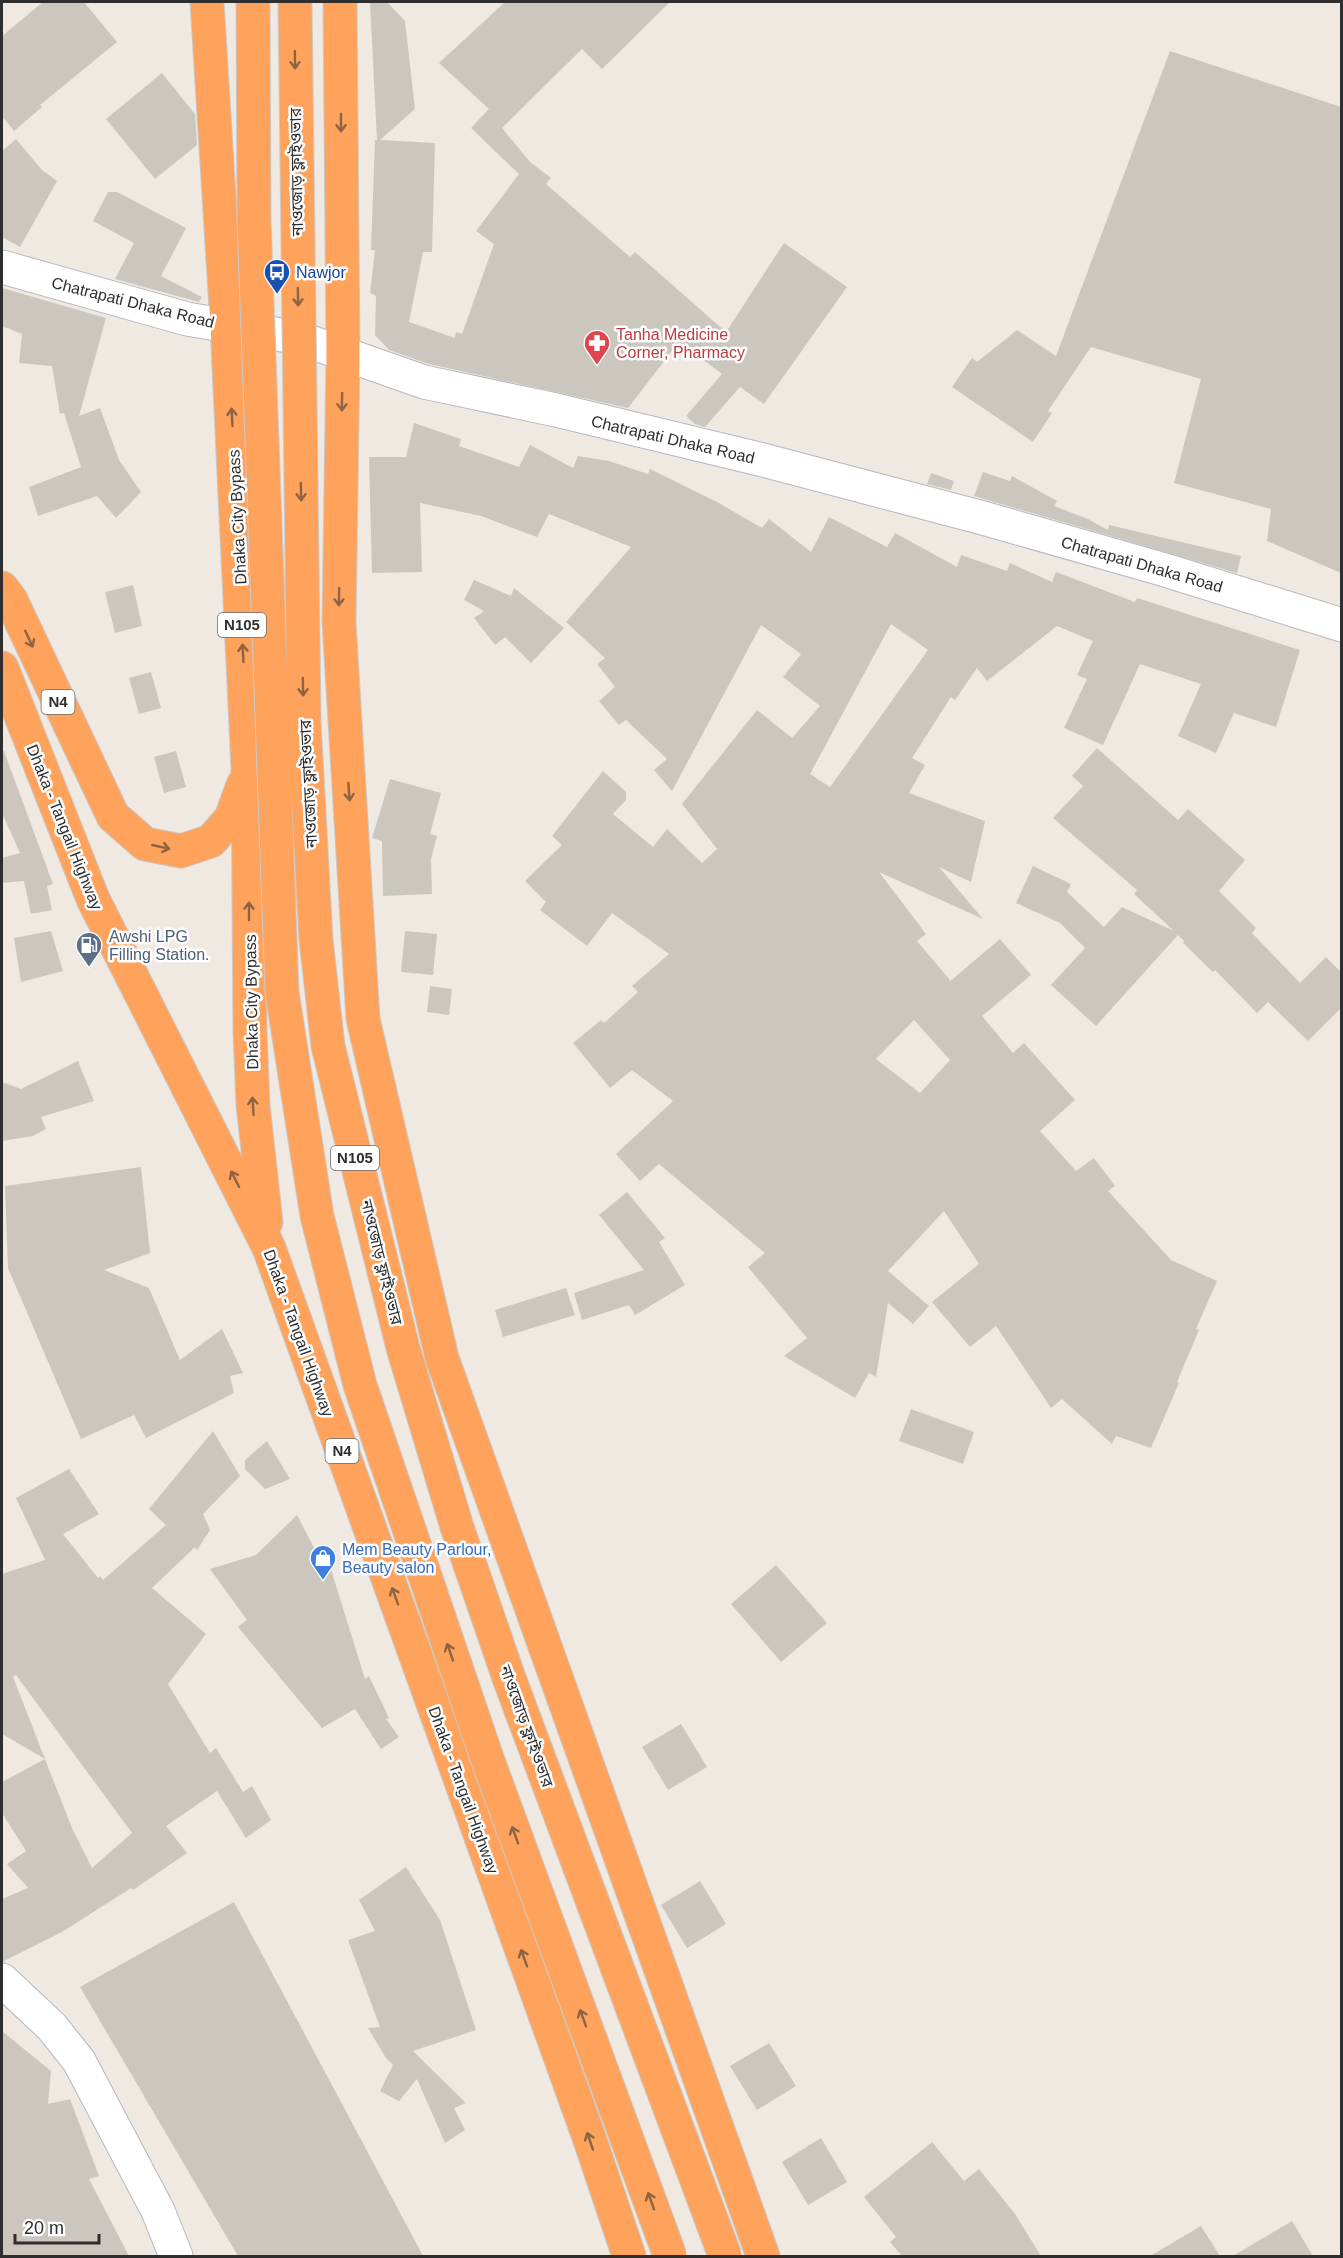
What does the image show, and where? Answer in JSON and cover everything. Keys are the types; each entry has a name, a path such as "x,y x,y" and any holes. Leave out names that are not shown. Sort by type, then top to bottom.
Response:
{"highway":[{"name":"Dhaka City Bypass","path":"207,2 227,325 248,769 250,1031 253,1106 269,1248"},
{"name":"নাওজোড় ফ্লাইওভার","path":"253,2 254,220 282,992 317,1216 360,1385 486,1758 670,2256"},
{"name":"নাওজোড় ফ্লাইওভার","path":"295,2 304,722 316,940 328,1046 403,1348 457,1527 509,1678 725,2256"},
{"path":"340,2 343,354 339,622 363,1019 442,1358 763,2256"},
{"name":"N4","path":"2,588 11,600 113,816 145,843 181,851 211,841 231,818 248,769"},
{"name":"Dhaka - Tangail Highway","path":"2,668 93,899 269,1248 590,2140 629,2256"}],"street":[{"name":"Chatrapati Dhaka Road","path":"2,267 187,318 299,338 424,382 556,410 763,460 984,518 1165,570 1341,625"},
{"path":"2,1980 52,2027 79,2061 158,2211 176,2256"}],"building":[{"path":"43,2 84,2 117,42 40,105 42,107 14,131 2,116 2,36"},
{"path":"387,2 405,21 415,109 380,140 435,143 432,252 423,252 409,322 455,338 456,332 462,334 494,244 476,231 519,174 471,128 489,109 439,63 505,2 670,2 602,69 582,49 502,128 530,162 551,178 546,184 630,257 635,252 726,332 784,243 847,287 764,404 740,387 705,427 695,424 686,416 722,374 679,342 628,408 429,364 389,350 375,335 376,296 370,293 375,250 371,250 375,140 377,140 370,3"},
{"path":"1170,51 1341,107 1341,573 1267,541 1271,509 1174,483 1201,379 1091,347 1048,411 1052,413 1033,442 952,387 972,358 977,362 1017,330 1056,356"},
{"path":"162,73 195,114 197,145 155,179 106,119"},
{"path":"16,139 42,170 57,181 20,247 2,237 2,151"},
{"path":"108,192 117,192 186,228 161,276 202,297 199,302 115,279 134,243 93,221"},
{"path":"2,288 106,318 79,416 100,408 119,460 141,492 116,518 97,496 38,516 29,487 81,467 64,413 60,414 52,366 19,363 22,334 2,326"},
{"path":"414,423 461,439 459,446 519,467 530,445 573,468 578,456 609,461 648,474 650,469 717,502 762,528 769,519 811,552 829,517 887,547 895,533 957,567 961,555 1007,571 1010,563 1052,582 1056,572 1135,602 1137,598 1300,650 1276,727 1234,713 1216,753 1178,736 1201,684 1140,664 1103,745 1064,728 1087,679 1077,675 1093,641 1057,626 987,681 977,668 955,700 951,697 912,758 925,765 909,793 985,821 971,882 939,867 983,919 879,872 926,934 917,941 950,980 949,982 1000,939 1031,975 982,1016 1013,1053 1024,1043 1075,1100 1040,1131 1076,1171 1094,1158 1115,1186 1108,1191 1171,1260 1217,1281 1196,1329 1199,1330 1177,1382 1179,1383 1151,1448 1116,1436 1112,1444 1062,1399 1051,1408 996,1326 970,1347 932,1302 979,1264 944,1211 888,1271 929,1306 913,1324 888,1303 876,1377 869,1373 855,1398 784,1356 807,1338 748,1267 765,1253 659,1164 640,1181 616,1154 673,1101 632,1070 610,1088 573,1043 601,1020 604,1023 638,992 632,986 669,954 612,913 587,946 540,910 546,902 525,881 562,845 552,836 603,771 626,792 626,800 613,814 653,847 667,829 702,863 717,849 682,804 757,710 792,738 820,706 783,677 801,654 761,625 672,791 654,770 667,759 626,720 619,725 599,701 615,687 597,664 605,658 566,622 631,547 549,514 537,537 481,516 420,503 422,572 372,573 369,457 406,457","holes":["891,624 928,650 830,787 810,774","914,1020 950,1060 920,1093 876,1059"]},
{"path":"983,472 1010,481 1012,476 1057,501 1054,506 1088,519 1113,533 1108,530 1109,525 1241,556 1237,573 974,496"},
{"path":"931,473 954,481 951,490 927,484"},
{"path":"474,580 511,596 514,588 564,628 531,663 505,637 495,645 474,618 484,611 464,600"},
{"path":"133,585 142,626 115,633 105,592"},
{"path":"151,672 161,708 139,714 129,678"},
{"path":"1097,748 1178,820 1188,809 1245,860 1219,891 1256,928 1252,933 1300,983 1326,957 1341,972 1341,1008 1308,1041 1268,1002 1257,1013 1215,970 1213,972 1183,943 1184,941 1178,935 1096,1026 1051,985 1085,948 1060,923 1016,903 1033,866 1071,884 1067,892 1104,927 1122,907 1174,931 1134,894 1137,890 1053,818 1083,786 1072,776"},
{"path":"2,751 4,751 53,884 47,886 52,910 31,914 24,881 2,883 2,858 20,853 2,813"},
{"path":"176,751 186,787 164,793 154,757"},
{"path":"390,779 441,793 430,834 437,836 431,859 432,894 383,896 382,841 372,838"},
{"path":"51,931 63,971 21,982 14,938"},
{"path":"405,931 437,934 433,975 401,972"},
{"path":"430,986 452,989 449,1015 427,1012"},
{"path":"78,1061 94,1101 41,1117 46,1129 33,1136 2,1141 2,1082 21,1089"},
{"path":"141,1167 150,1253 104,1270 149,1288 180,1360 222,1329 243,1373 230,1376 234,1393 146,1438 134,1415 81,1439 8,1268 5,1186"},
{"path":"627,1192 665,1238 659,1242 685,1285 635,1315 629,1305 582,1320 574,1293 644,1270 599,1215"},
{"path":"566,1288 575,1315 503,1337 495,1310"},
{"path":"911,1409 974,1432 963,1464 899,1441"},
{"path":"213,1431 240,1476 203,1514 210,1530 197,1550 195,1547 152,1588 206,1634 168,1684 210,1753 216,1748 243,1792 252,1786 271,1820 246,1838 217,1791 166,1826 187,1853 133,1890 131,1888 62,1932 2,1962 2,1899 28,1888 7,1864 26,1851 2,1813 2,1782 45,1759 2,1734 2,1574 45,1560 16,1498 69,1469 99,1514 63,1534 98,1578 100,1576 103,1580 166,1525 149,1509","holes":["16,1675 132,1833 92,1868 72,1828 13,1677"]},
{"path":"267,1441 290,1479 265,1489 245,1469 245,1460"},
{"path":"297,1515 324,1567 329,1563 365,1679 369,1676 389,1718 386,1719 399,1737 381,1749 355,1709 322,1728 238,1627 247,1620 210,1569 256,1555"},
{"path":"776,1565 827,1623 781,1662 731,1604"},
{"path":"681,1724 707,1767 668,1790 642,1747"},
{"path":"406,1867 440,1920 476,2030 413,2051 466,2103 454,2108 465,2130 445,2143 417,2079 399,2101 380,2091 393,2065 386,2058 368,2028 380,2027 348,1940 375,1931 359,1900"},
{"path":"700,1881 726,1924 687,1948 661,1905"},
{"path":"234,1902 423,2256 238,2256 80,1987"},
{"path":"2,2031 51,2071 48,2104 70,2099 99,2176 89,2179 129,2256 2,2256"},
{"path":"769,2043 796,2086 757,2110 730,2066"},
{"path":"821,2138 847,2182 808,2205 782,2162"},
{"path":"932,2142 964,2181 979,2169 1015,2214 1041,2256 902,2256 890,2242 896,2237 864,2197"},
{"path":"1292,2221 1313,2256 1233,2256"},
{"path":"1201,2226 1220,2256 1150,2256"}],"place":[{"name":"Nawjor","path":"277,295"},
{"name":"Tanha Medicine Corner, Pharmacy","path":"597,366"},
{"name":"Awshi LPG Filling Station.","path":"89,968"},
{"name":"Mem Beauty Parlour, Beauty salon","path":"323,1581"}]}
